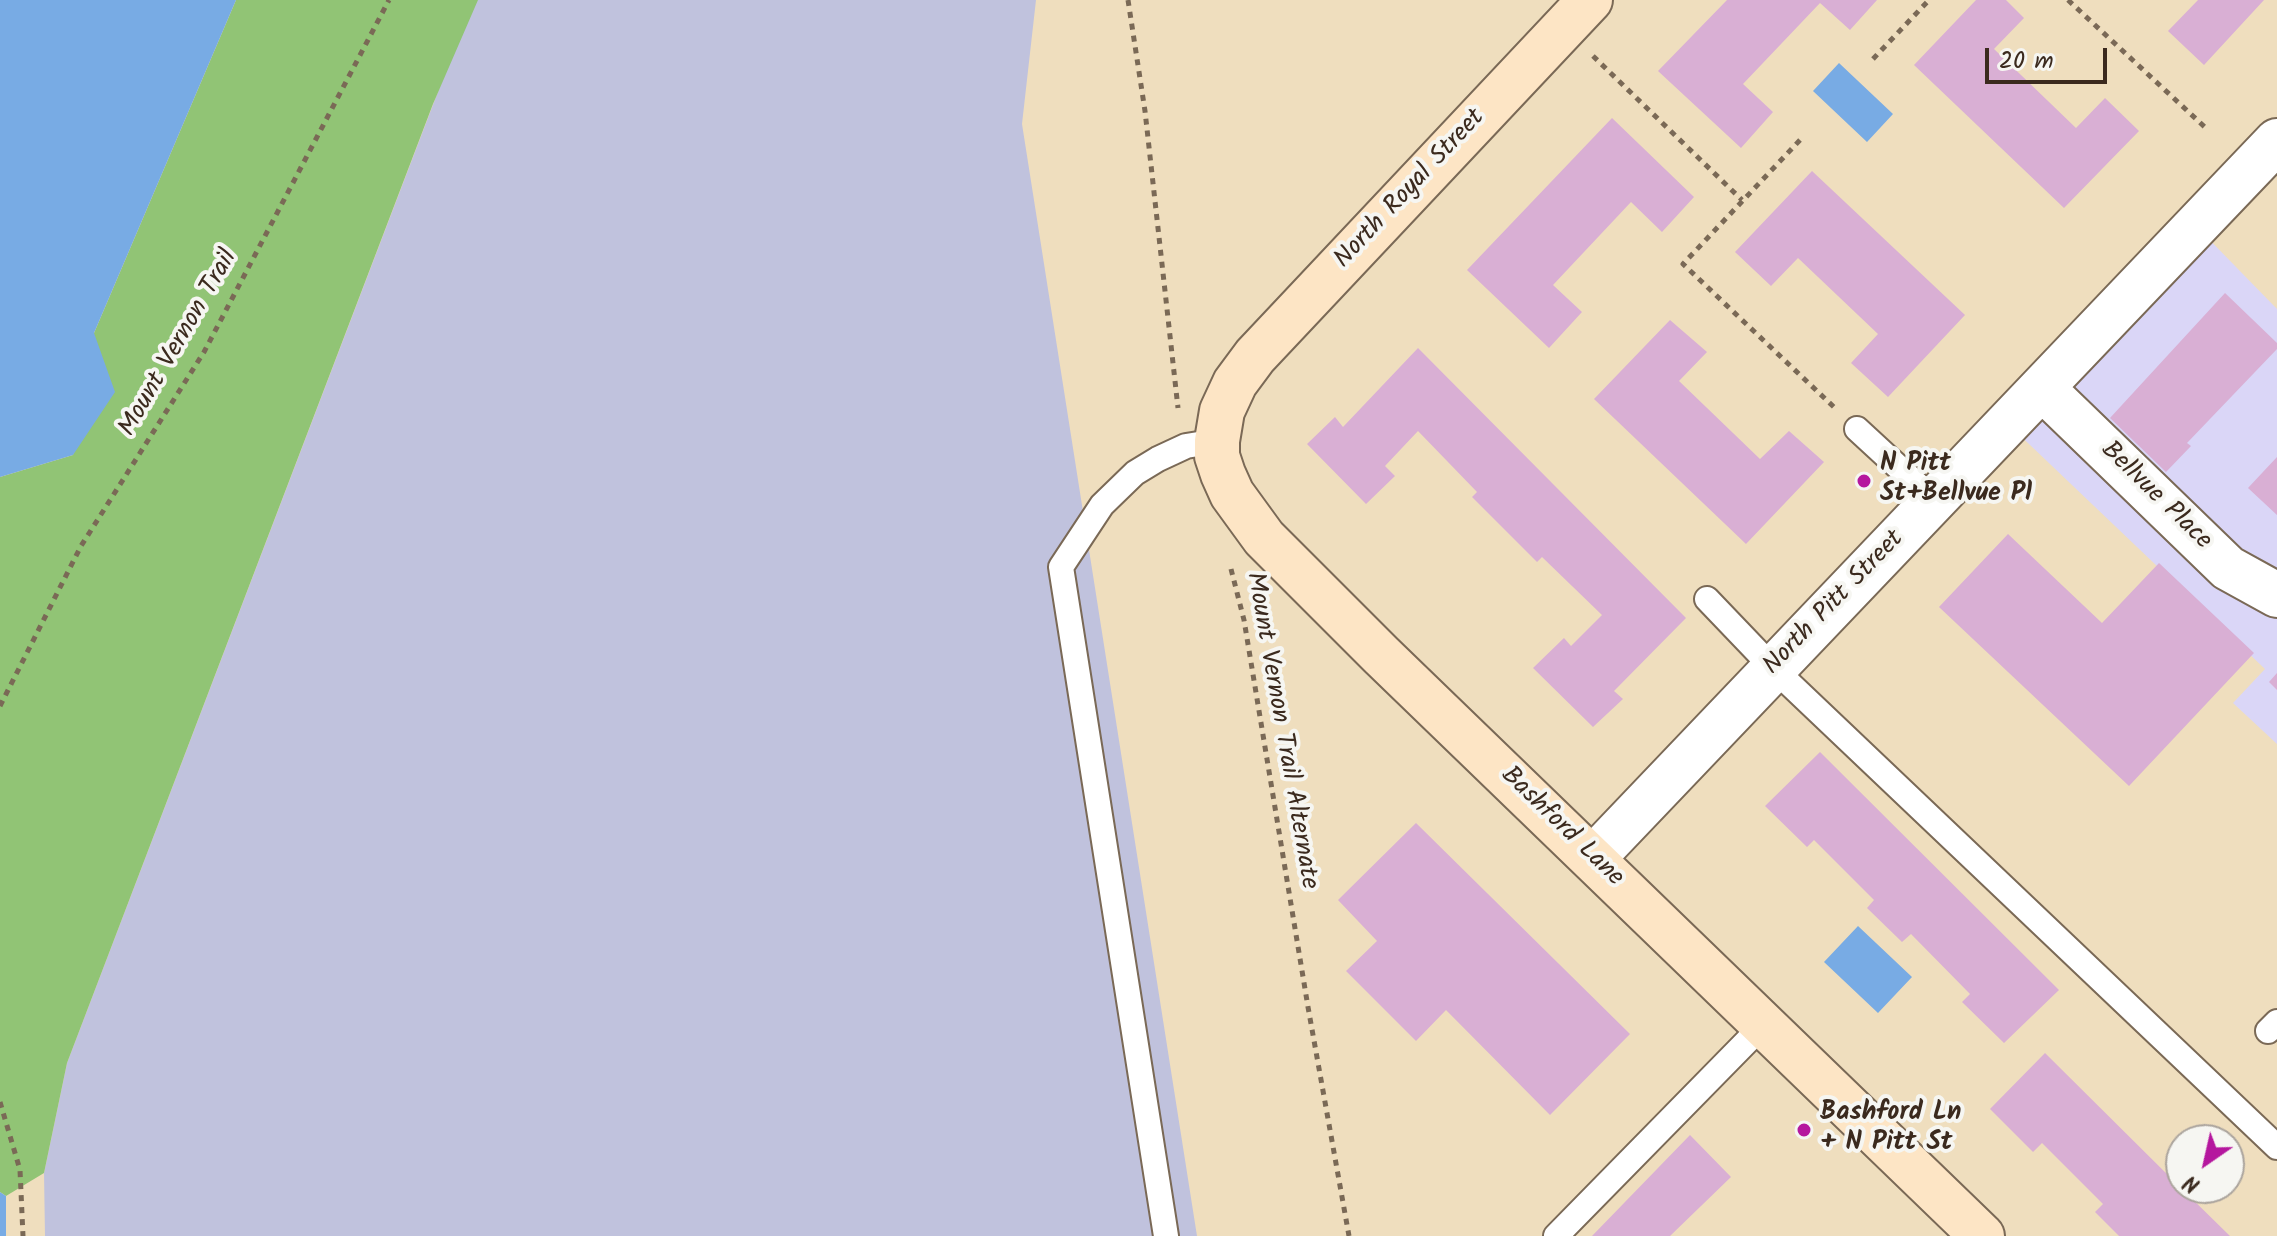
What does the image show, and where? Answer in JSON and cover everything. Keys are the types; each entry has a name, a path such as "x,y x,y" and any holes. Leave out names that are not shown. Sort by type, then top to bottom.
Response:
{"street":[{"name":"North Royal Street","path":"1235,383 1255,356 1577,14"},
{"name":"North Pitt Street","path":"1593,858 2277,141"},
{"name":"Bashford Lane","path":"1235,383 1201,444 1217,456 1232,494 1264,538 1982,1236"},
{"name":"Bellvue Place","path":"2042,388 2228,568 2277,595"}],"lane":[{"path":"1857,429 1934,500"},
{"path":"1166,1236 1061,567 1102,505 1135,473 1158,459 1201,444"},
{"path":"1707,599 1773,668 2277,1147"},
{"path":"1556,1236 1764,1024"}],"path":[{"name":"Mount Vernon Trail","path":"0,706 35,631 81,546 204,352 389,0"},
{"path":"1128,0 1145,111 1175,397 1201,444"},
{"path":"1873,59 1929,0"},
{"path":"2068,0 2208,130"},
{"path":"1577,14 1742,200"},
{"path":"1800,140 1683,264 1857,429"},
{"name":"Mount Vernon Trail Alternate","path":"1228,561 1244,620 1349,1236"},
{"path":"0,1102 20,1170 23,1236"}],"shaded area":[{"path":"473,0 1036,0 1022,124 1197,1236 45,1236 44,1173 67,1063"},
{"path":"2197,227 2277,309 2277,744 2233,703 2265,669 2008,424"}],"green space":[{"path":"236,0 478,0 433,104 67,1063 44,1173 6,1196 0,1192 0,477 73,455 94,333"}],"water":[{"path":"0,0 236,0 94,333 115,392 73,455 0,477"},
{"path":"1839,63 1893,114 1867,142 1813,91"},
{"path":"1858,926 1912,977 1878,1013 1824,962"},
{"path":"0,1192 6,1196 6,1236 0,1236"}],"building":[{"path":"1727,0 1877,0 1850,30 1820,3 1743,84 1773,112 1741,148 1658,71"},
{"path":"1976,0 2006,0 2024,18 1994,49 2076,128 2105,98 2139,131 2064,208 1914,65"},
{"path":"2198,0 2264,0 2204,65 2168,31"},
{"path":"1612,118 1694,197 1662,232 1631,202 1553,285 1582,312 1549,348 1467,270"},
{"path":"1812,171 1965,315 1888,397 1851,363 1878,334 1798,258 1771,286 1735,252"},
{"path":"2225,293 2277,343 2277,349 2187,443 2191,446 2166,472 2110,418"},
{"path":"1670,320 1707,352 1679,381 1760,459 1789,431 1824,462 1746,544 1594,399"},
{"path":"1418,348 1686,618 1614,691 1623,699 1593,727 1533,668 1564,638 1571,646 1602,615 1542,557 1537,562 1472,497 1477,492 1418,431 1385,466 1395,476 1366,504 1307,444 1335,417 1343,427"},
{"path":"2277,457 2277,515 2248,488"},
{"path":"2008,534 2102,623 2159,563 2254,653 2129,786 1939,607"},
{"path":"2277,673 2277,690 2269,682"},
{"path":"1820,752 2059,990 2004,1043 1962,1002 1970,994 1911,934 1902,942 1867,908 1874,900 1814,840 1807,847 1765,806"},
{"path":"1416,823 1630,1034 1550,1115 1446,1010 1416,1041 1346,971 1377,941 1338,900"},
{"path":"2045,1053 2165,1172 2165,1204 2198,1204 2230,1236 2119,1236 2095,1212 2103,1204 2042,1143 2033,1152 1990,1109"},
{"path":"1690,1135 1731,1177 1670,1236 1592,1236"}],"place":[{"name":"N Pitt St+Bellvue Pl","path":"1864,481"},
{"name":"Bashford Ln + N Pitt St","path":"1804,1130"}]}
